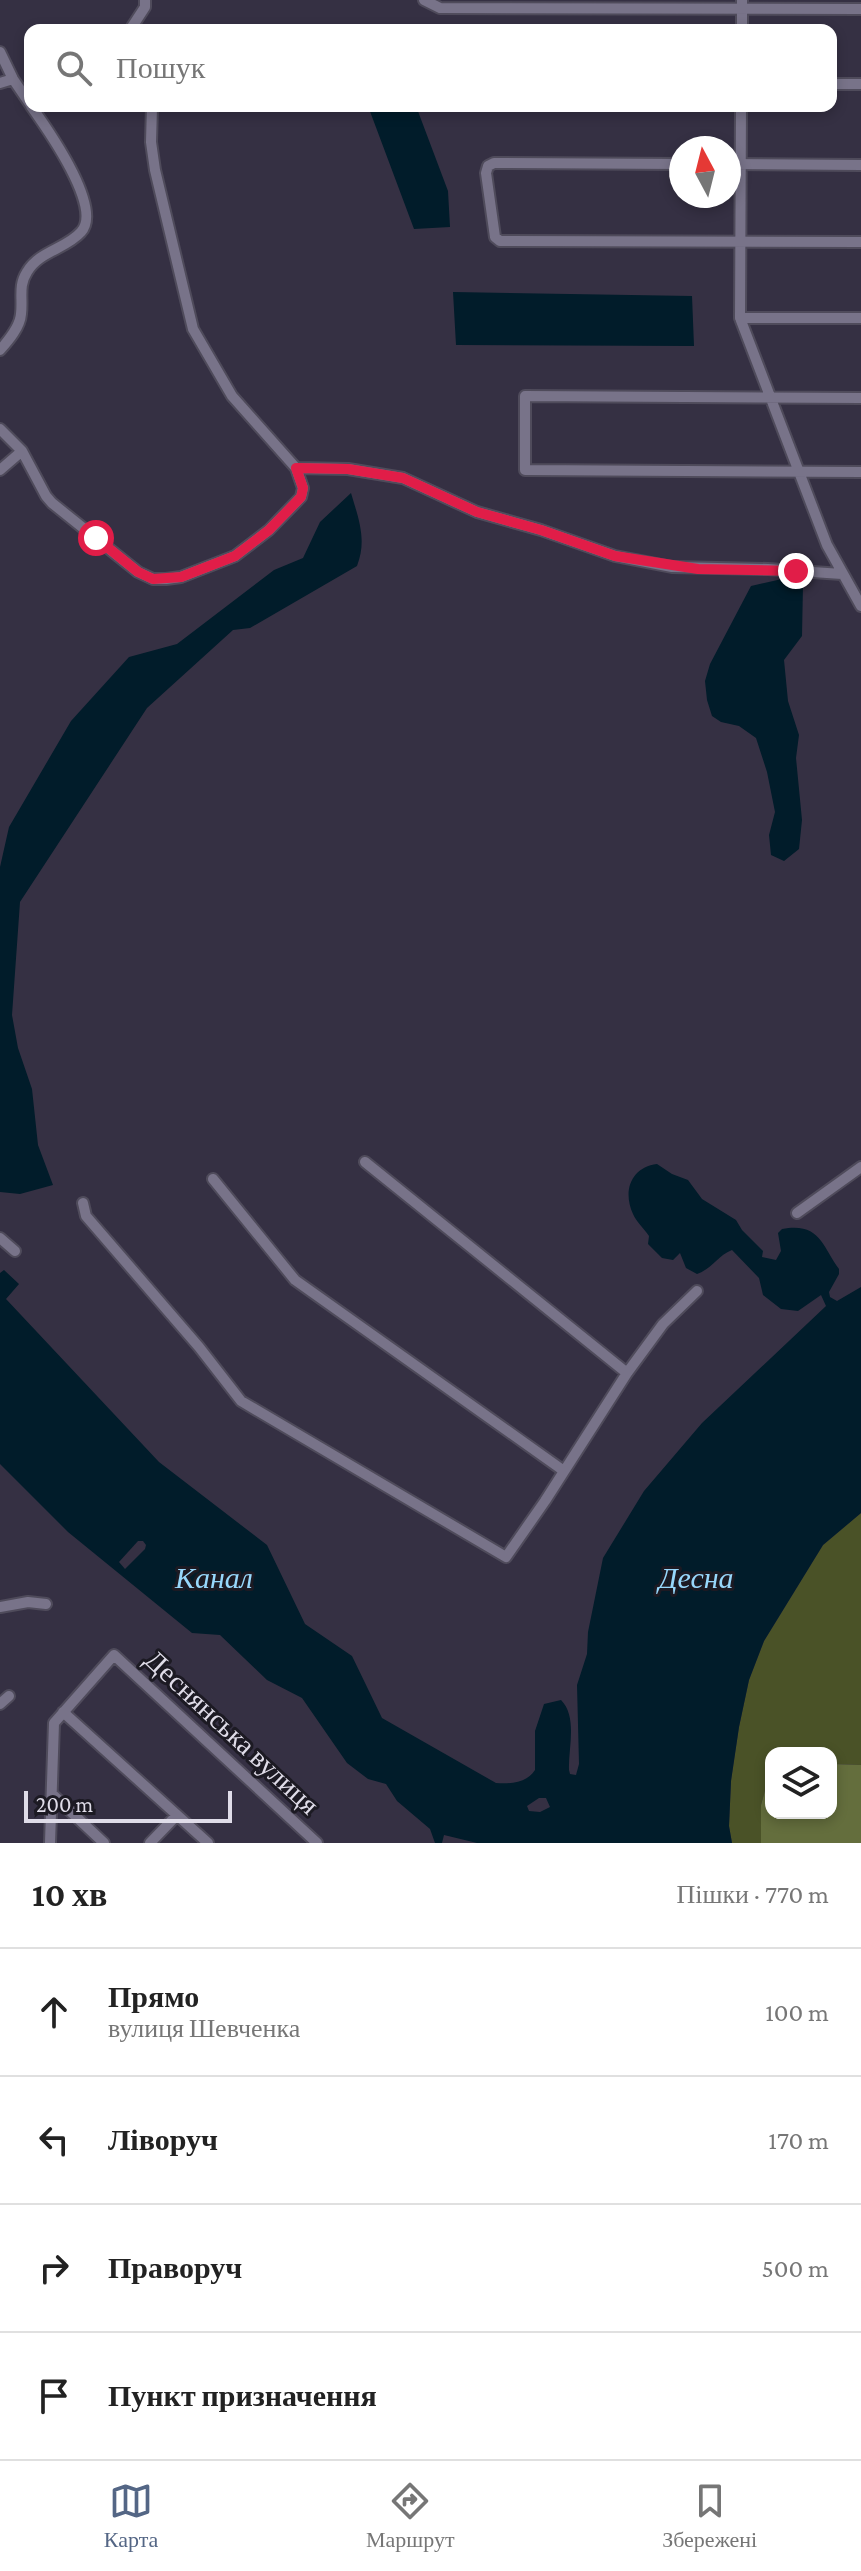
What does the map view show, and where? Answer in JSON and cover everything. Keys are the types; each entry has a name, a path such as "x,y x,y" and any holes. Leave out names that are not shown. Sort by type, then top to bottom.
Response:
{"street":[{"path":"134,24 145,7 145,0"},
{"path":"424,0 440,8 660,8 742,4 861,9"},
{"path":"0,52 24,95"},
{"path":"0,83 13,79"},
{"path":"837,84 861,84"},
{"path":"0,350 20,322 20,294 29,269 38,259 80,234 85,224 84,205 71,169 35,112"},
{"path":"0,429 22,451 52,503 138,572 153,579 181,577 235,556 250,547 301,497 303,488 296,468 232,396 193,329 155,170 151,142 152,112"},
{"path":"738,136 740,112"},
{"path":"669,164 494,163 488,166 486,173 497,240 861,242"},
{"path":"741,164 861,165"},
{"path":"737,208 740,318 827,545 861,606"},
{"path":"740,318 861,318"},
{"path":"861,398 525,396 525,470 861,472"},
{"path":"0,470 22,451"},
{"path":"296,468 348,469 403,478 477,512 615,556 698,569 768,569 842,574"},
{"path":"365,1162 627,1373"},
{"path":"797,1213 861,1167"},
{"path":"213,1179 295,1280 564,1471"},
{"path":"83,1203 86,1216 199,1347 241,1401 506,1557 627,1373 663,1324 697,1291"},
{"path":"0,1238 15,1251"},
{"path":"0,1607 28,1602 46,1604"},
{"name":"Деснянська вулиця","path":"63,1712 114,1655 317,1843"},
{"path":"0,1704 9,1696"},
{"path":"50,1843 52,1733 54,1723 63,1712 208,1843"},
{"path":"52,1794 104,1843"},
{"path":"150,1843 177,1815"}],"green space":[{"path":"861,1513 861,1765 837,1764 837,1747 765,1747 761,1843 732,1843 729,1826 731,1781 749,1680 764,1641 823,1545"},
{"path":"837,1764 861,1765 861,1843 761,1843 761,1805 765,1791 765,1819 837,1819"}],"water":[{"path":"370,112 418,112 448,191 450,227 414,229"},
{"path":"453,292 692,296 694,346 456,345"},
{"path":"351,493 362,539 357,566 250,628 233,630 147,708 20,902 12,1015 18,1048 32,1089 38,1145 53,1185 20,1194 0,1192 0,867 9,827 71,721 129,657 177,644 274,570 303,558 320,522"},
{"path":"782,579 803,584 802,636 784,660 788,701 799,735 796,758 802,820 799,849 784,861 771,855 769,835 775,812 756,738 739,726 721,722 712,716 705,681 710,664 751,586"},
{"path":"657,1164 688,1180 702,1199 736,1220 763,1251 762,1257 776,1260 781,1251 778,1233 782,1229 805,1229 812,1233 824,1244 839,1269 829,1292 830,1297 837,1301 861,1287 861,1513 823,1545 764,1641 749,1680 739,1727 731,1781 729,1826 732,1843 477,1843 444,1835 442,1843 435,1843 430,1829 397,1801 386,1784 368,1779 347,1763 302,1698 267,1680 220,1635 192,1633 68,1532 0,1464 0,1273 4,1270 19,1284 6,1299 159,1462 267,1545 305,1624 352,1656 382,1718 496,1783 512,1783 528,1778 535,1770 535,1731 544,1704 561,1700 571,1724 569,1770 570,1774 576,1775 579,1764 577,1685 587,1654 588,1632 603,1558 644,1491 702,1423 826,1306 821,1295 798,1311 781,1309 763,1295 759,1278 732,1250 697,1274 686,1268 680,1253 673,1260 662,1258 648,1244 649,1236 634,1217 630,1205 629,1188 632,1181 648,1166","holes":["539,1798 546,1798 550,1807 540,1812 529,1811 527,1806"]}],"pier":[{"path":"138,1541 143,1541 145,1549 125,1569 119,1562"}],"route":[{"path":"96,538 138,572 153,579 181,577 235,556 269,530 301,497 303,488 296,468 348,469 403,478 477,512 615,556 672,567 796,571"}],"water label":[{"name":"Канал","path":"214,1577"},
{"name":"Десна","path":"696,1577"}]}
